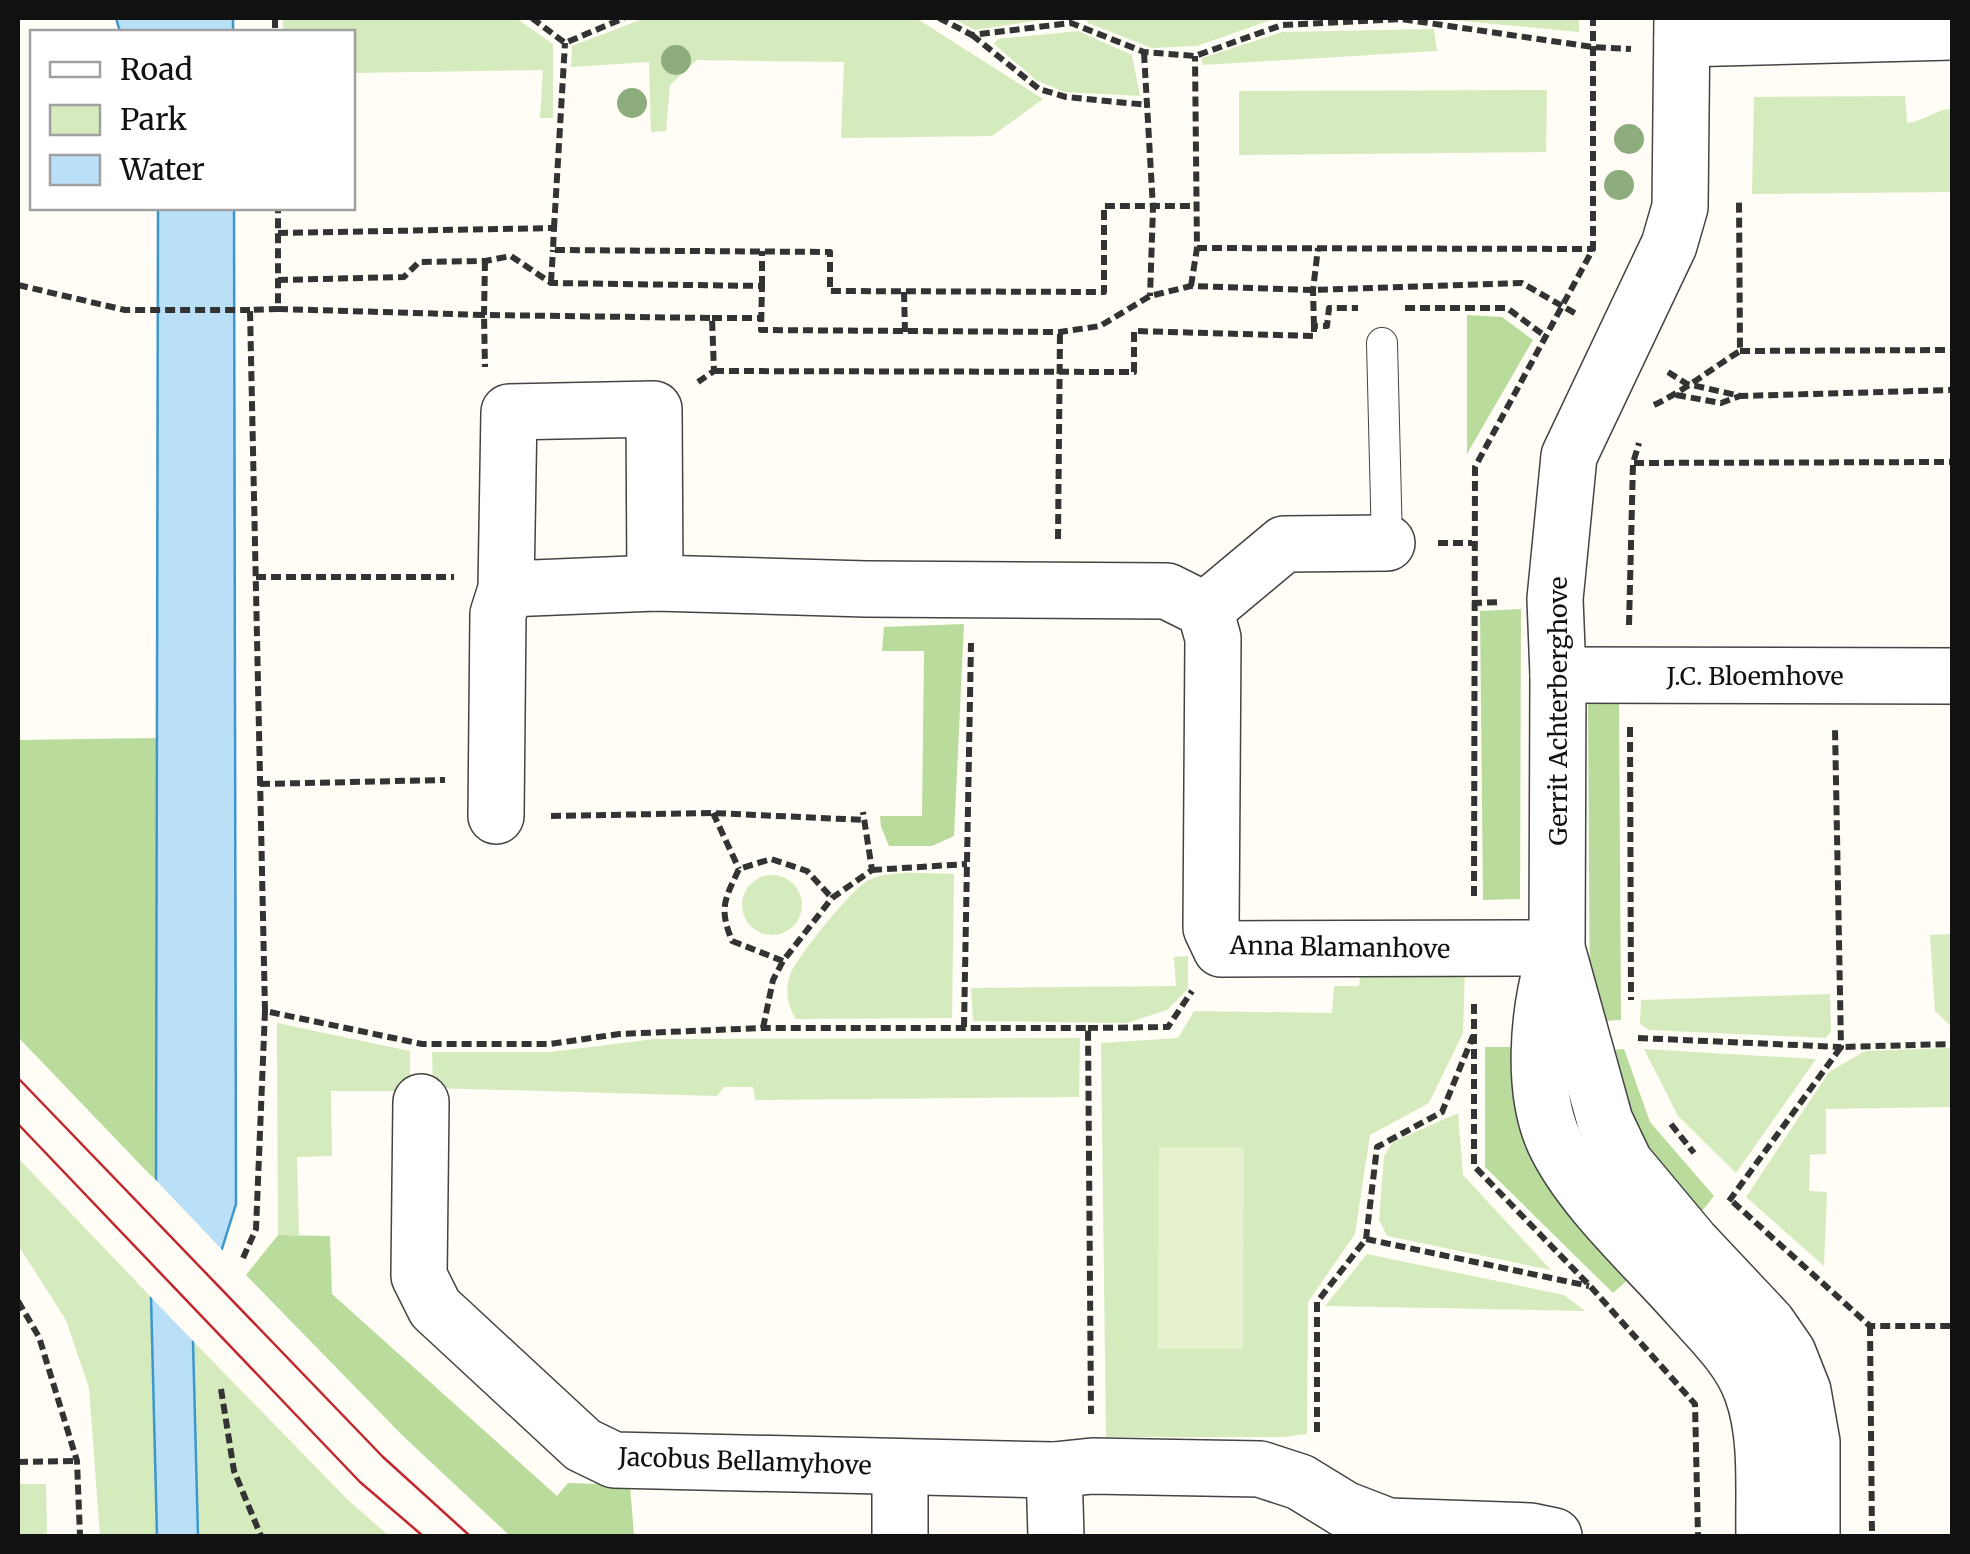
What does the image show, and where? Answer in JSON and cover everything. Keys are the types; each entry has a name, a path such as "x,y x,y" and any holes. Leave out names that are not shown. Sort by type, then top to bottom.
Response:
{"street":[{"path":"1682,36 1952,32"},
{"name":"Gerrit Achterberghove","path":"1682,36 1680,207 1669,245 1569,456 1554,599 1558,676 1557,948 1541,1000 1542,1102 1554,1141 1585,1189 1768,1324 1788,1353 1804,1391 1812,1442 1812,1536"},
{"path":"496,797 498,614 506,583 510,412 654,410 655,583"},
{"path":"506,583 1168,591 1206,610 1284,544 1387,543"},
{"name":"Anna Blamanhove","path":"1206,610 1213,638 1211,928 1221,949 1557,948"},
{"name":"J.C. Bloemhove","path":"1558,676 1952,676"},
{"name":"Jacobus Bellamyhove","path":"420,1102 419,1276 435,1308 583,1445 614,1460 900,1467 1260,1468 1300,1482 1344,1509 1388,1526 1418,1532 1530,1531 1554,1536"},
{"name":"Gerrit Achterberghove","path":"1676,1258 1753,1394 1762,1450 1764,1536"},
{"name":"Jacobus Bellamyhove","path":"900,1467 900,1536"},
{"path":"1056,1536 1073,1468"}],"lane":[{"path":"1382,343 1387,543"}],"path":[{"path":"532,18 565,43"},
{"path":"565,43 624,18"},
{"path":"939,18 972,35 1039,90 1066,97 1148,105"},
{"path":"1474,950 1474,467 1593,249 1592,18"},
{"path":"972,35 1072,20 1144,52 1195,56 1282,26 1402,19 1593,46 1682,36"},
{"path":"551,284 565,43"},
{"path":"1144,52 1152,208 1150,296"},
{"path":"1191,286 1197,248 1195,56"},
{"path":"553,250 830,252 830,291 1104,292 1104,206 1197,206"},
{"path":"278,210 278,309"},
{"path":"278,232 554,228"},
{"path":"1197,248 1593,249"},
{"path":"654,410 714,371 1134,372 1134,330 1314,336 1312,290 1318,248"},
{"path":"762,251 760,330 1060,332 1100,326 1150,296 1191,286 1312,290 1522,283 1564,306"},
{"path":"278,280 404,277 419,262 485,261 511,256 551,284 762,286"},
{"path":"485,261 485,392 510,412"},
{"path":"18,285 125,310 761,318"},
{"path":"904,292 904,332"},
{"path":"1314,326 1327,326 1329,308 1368,308"},
{"path":"1388,308 1506,308 1545,336"},
{"path":"243,1258 256,1229 264,1010 250,310"},
{"path":"712,318 714,371"},
{"path":"1057,590 1060,332"},
{"path":"1620,343 1687,384 1741,396 1952,390"},
{"path":"1740,351 1952,350"},
{"path":"1676,395 1721,402 1741,396"},
{"path":"1633,463 1952,462"},
{"path":"256,577 506,583"},
{"path":"964,1026 972,588"},
{"path":"1614,1314 1676,1258 1731,1199 1841,1047 1834,676"},
{"path":"260,784 714,813 864,816 872,870"},
{"path":"714,813 738,869 722,917 732,942 783,962"},
{"path":"738,869 771,858 808,871 832,898"},
{"path":"764,1028 773,980 832,898 872,870 967,864"},
{"path":"264,1010 422,1044 550,1044 618,1034 764,1028 1168,1026 1221,949"},
{"path":"1073,1468 1088,1028"},
{"path":"1632,1037 1640,1055"},
{"path":"1841,1047 1952,1044"},
{"path":"1664,1109 1672,1127 1696,1156"},
{"path":"1719,1185 1870,1326 1952,1326"},
{"path":"1318,1493 1317,1302 1366,1239 1590,1286"},
{"path":"18,1301 38,1337 77,1462 80,1536"},
{"path":"1870,1326 1872,1536"},
{"path":"222,1389 234,1471 261,1536"},
{"path":"18,1462 77,1462"}],"green space":[{"path":"283,18 516,18 553,44 553,118 540,118 543,70 355,73 355,30 283,30"},
{"path":"645,18 916,18 1043,99 992,136 841,138 844,62 697,60 670,85 666,131 651,132 649,62 571,67 572,46"},
{"path":"952,18 1055,18 975,30"},
{"path":"1085,18 1324,18 1271,20 1197,46 1152,48 1088,23"},
{"path":"1429,18 1579,18 1579,32"},
{"path":"1434,29 1437,51 1202,65 1202,58 1282,32"},
{"path":"1078,31 1132,55 1140,96 1064,92 1036,80 994,44 998,39"},
{"path":"1547,90 1546,152 1239,155 1239,91"},
{"path":"1905,96 1907,123 1952,109 1952,192 1752,194 1754,97"},
{"path":"1467,315 1502,317 1533,340 1467,454"},
{"path":"1521,609 1520,899 1483,900 1480,611"},
{"path":"964,624 954,836 932,846 889,846 880,816 922,816 924,651 882,651 884,627"},
{"path":"1619,701 1621,1020 1590,1022 1588,704"},
{"path":"156,738 156,1181 18,1037 18,740"},
{"path":"889,874 954,874 952,1018 796,1019 788,998 790,975 826,924 861,885"},
{"path":"772,875 793,884 802,905 793,926 772,935 751,926 742,905 751,884"},
{"path":"1952,934 1952,1027 1935,1011 1930,935"},
{"path":"1188,956 1188,989 1167,1010 1127,1023 973,1021 971,988 1176,986 1174,957"},
{"path":"1361,965 1465,965 1463,1033 1429,1103 1370,1135 1355,1234 1308,1302 1307,1434 1106,1437 1101,1043 1178,1038 1194,1011 1332,1013 1334,986 1359,986"},
{"path":"1830,994 1831,1031 1826,1038 1649,1030 1640,1024 1641,1000"},
{"path":"277,1023 410,1051 410,1091 331,1091 332,1156 297,1157 299,1235 278,1235"},
{"path":"1080,1038 1079,1097 755,1100 753,1087 724,1087 717,1096 433,1088 432,1052 550,1052 655,1039"},
{"path":"1485,1047 1518,1047 1528,1151 1632,1276 1613,1293 1485,1167"},
{"path":"1952,1048 1952,1107 1826,1109 1826,1154 1810,1155 1809,1191 1827,1192 1824,1266 1746,1197 1829,1072 1865,1051"},
{"path":"1624,1049 1650,1122 1714,1196 1695,1220 1623,1138 1595,1051"},
{"path":"1644,1049 1816,1059 1736,1173 1678,1116"},
{"path":"1458,1113 1463,1175 1551,1270 1387,1236 1379,1220 1384,1156 1393,1142"},
{"path":"1159,1147 1244,1147 1243,1349 1158,1349"},
{"path":"18,1158 151,1297 157,1536 100,1536 89,1388 66,1320 18,1245"},
{"path":"278,1235 330,1236 332,1294 557,1496 568,1483 630,1485 634,1536 510,1536 403,1436 246,1275"},
{"path":"1367,1254 1564,1295 1585,1311 1325,1306"},
{"path":"193,1341 347,1499 389,1536 198,1536"},
{"path":"18,1484 46,1484 47,1536 18,1536"}],"water":[{"path":"116,18 233,18 233,30 119,30"},
{"path":"158,210 234,210 236,1204 193,1341 198,1536 157,1536 151,1297 156,1181"}],"pier":[{"path":"151,1175 226,1254 198,1346 146,1292"}],"tram line":[{"path":"18,1078 383,1457 470,1536"},
{"path":"18,1124 360,1482 423,1536"}]}
